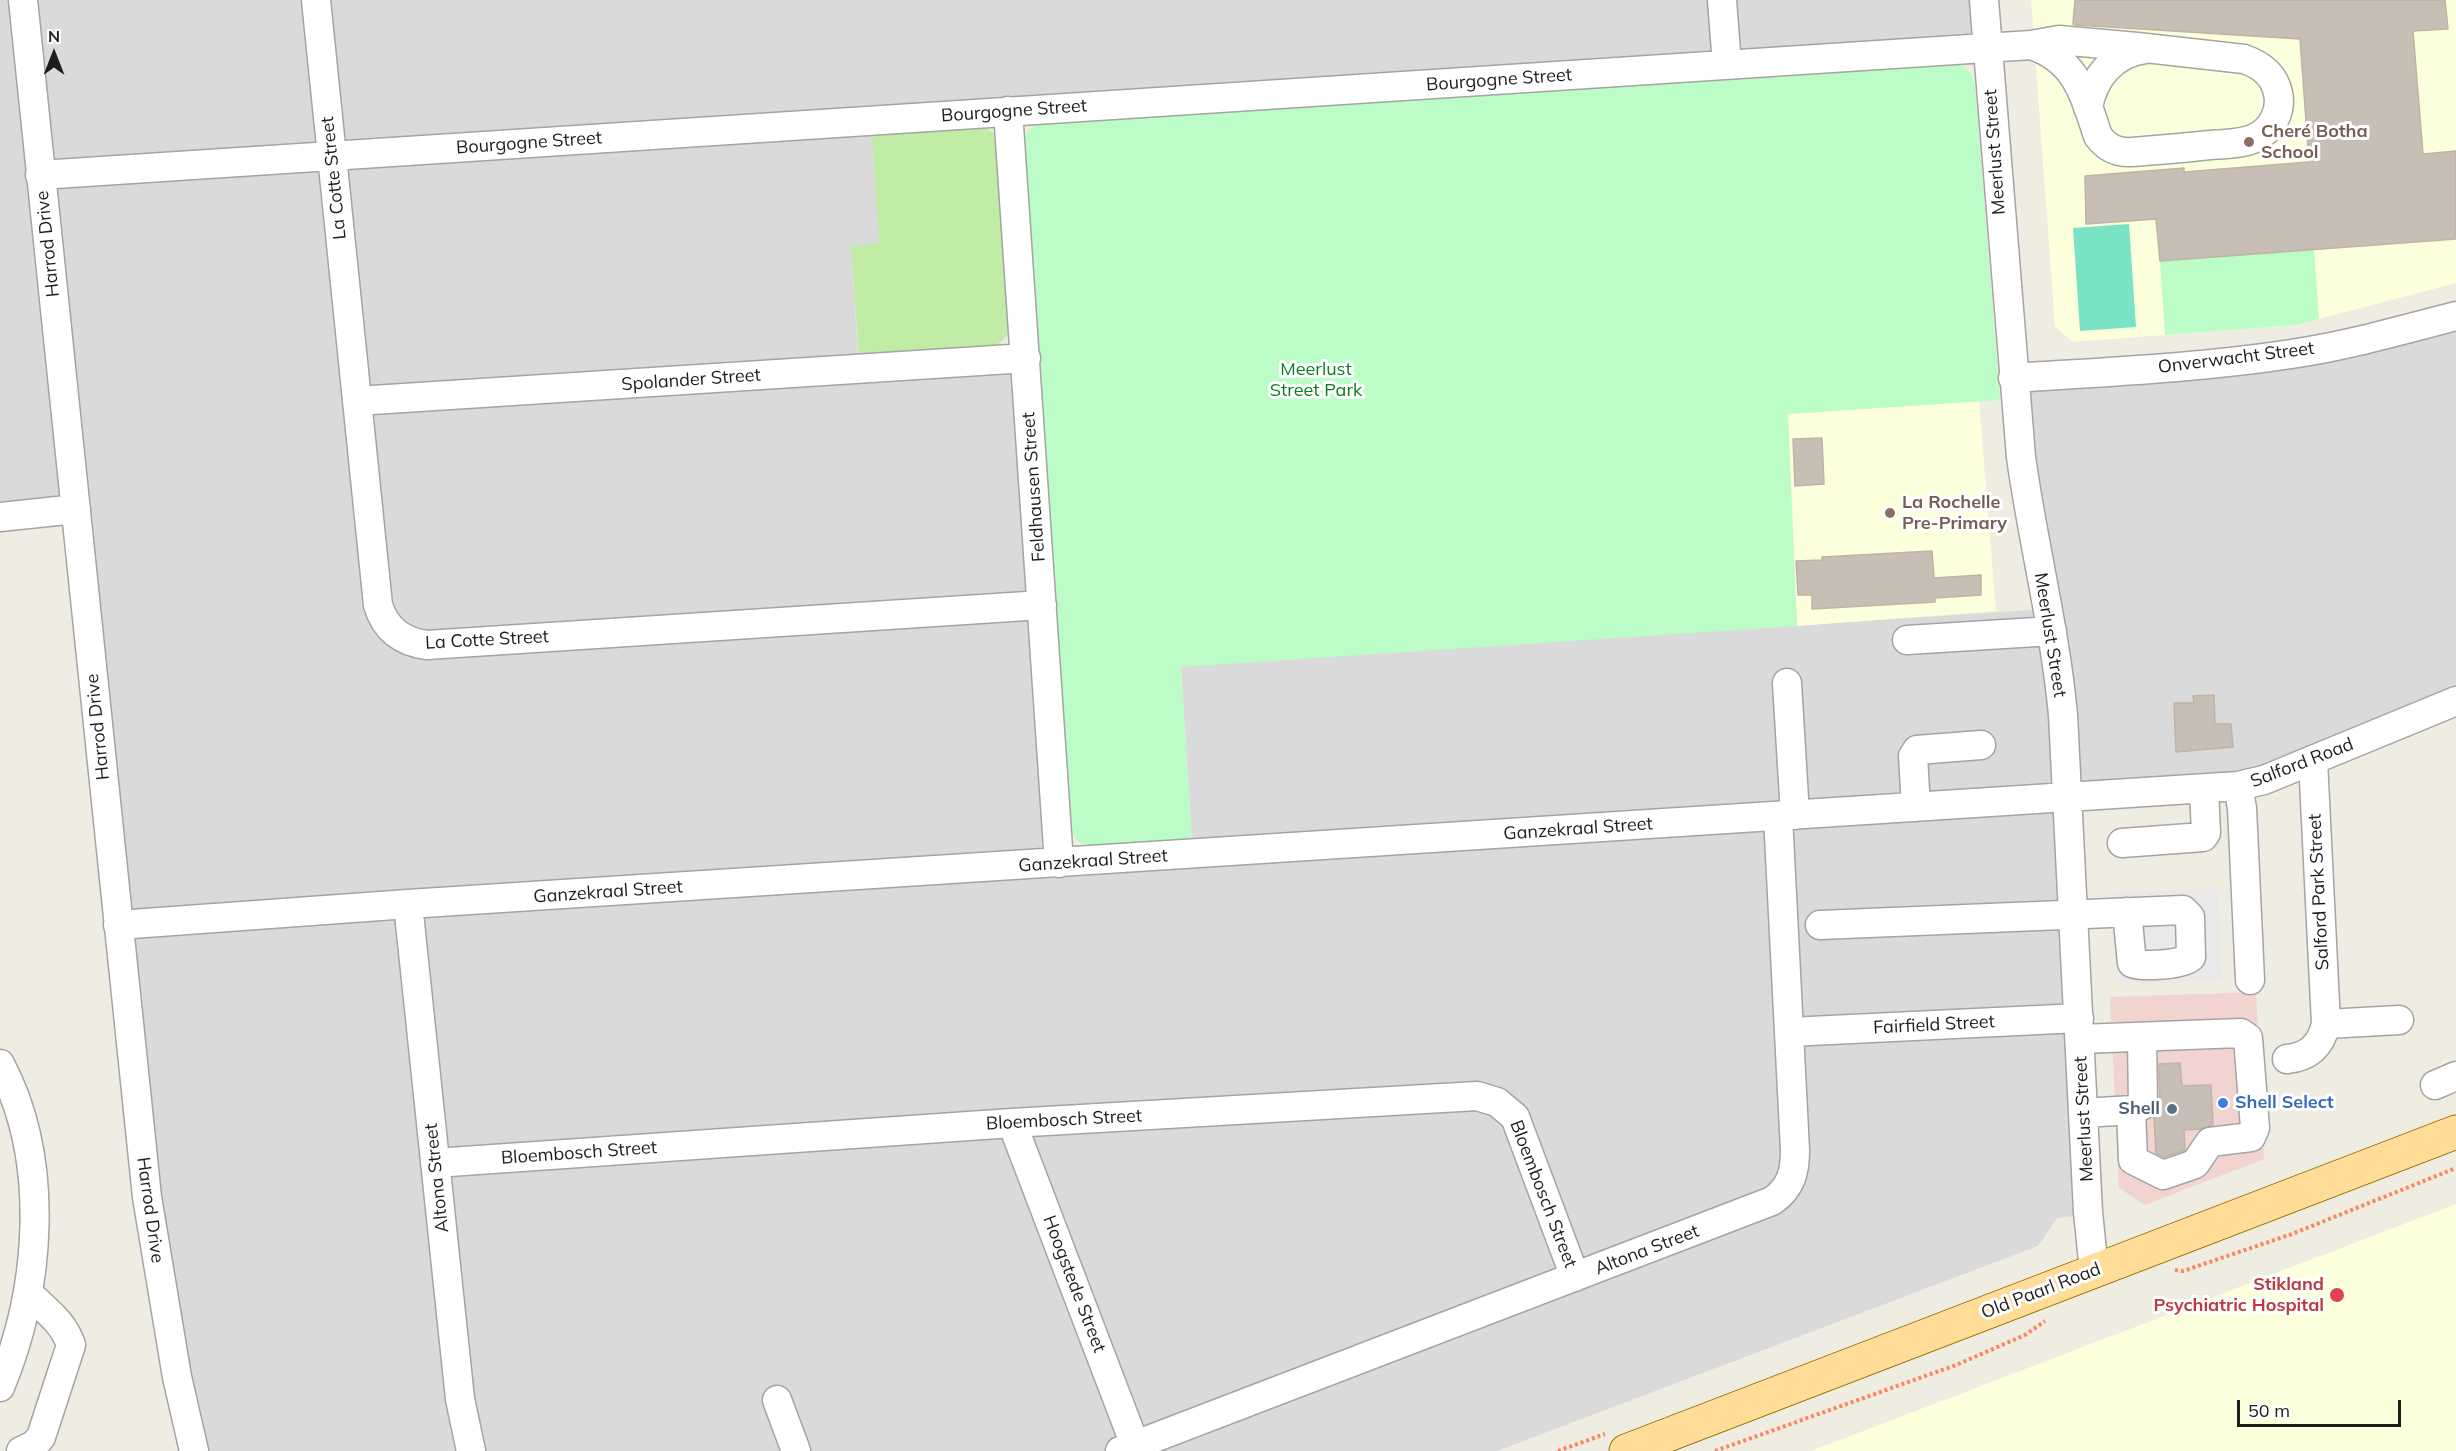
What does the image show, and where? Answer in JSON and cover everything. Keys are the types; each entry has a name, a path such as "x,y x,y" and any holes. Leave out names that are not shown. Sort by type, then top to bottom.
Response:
{"main road":[{"name":"Old Paarl Road","path":"1626,1451 2456,1132"}],"street":[{"name":"Harrod Drive","path":"23,0 147,1197 177,1377 194,1451"},
{"name":"La Cotte Street","path":"316,0 378,605 389,627 398,636 412,643 427,645 1042,605"},
{"path":"1722,0 1727,65"},
{"name":"Meerlust Street","path":"1984,0 2013,378 2025,489 2052,631 2061,693 2083,1113 2094,1271"},
{"name":"Bourgogne Street","path":"40,176 1988,48 2031,45 2059,40 2244,59 2263,68 2271,75 2279,95 2279,105 2272,124 2258,137 2248,141 2124,153 2110,148 2098,136 2074,74 2067,65 2045,50 2031,45"},
{"path":"2088,108 2094,87 2107,68 2128,53 2152,48"},
{"name":"Feldhausen Street","path":"1008,111 1059,863"},
{"name":"Onverwacht Street","path":"2013,378 2181,366 2290,354 2344,344 2456,316"},
{"name":"Spolander Street","path":"357,402 1026,358"},
{"path":"0,517 76,509"},
{"path":"1907,640 2052,631"},
{"name":"Altona Street","path":"1128,1448 1772,1201 1783,1192 1791,1180 1795,1161 1789,1032 1787,683"},
{"name":"Salford Road","path":"2068,798 2238,786 2264,780 2456,701"},
{"path":"1916,807 1913,756 1917,750 1981,745"},
{"name":"Salford Park Street","path":"2313,760 2326,1024"},
{"path":"2238,786 2242,808 2250,980"},
{"path":"2122,843 2203,837 2206,833 2204,789"},
{"name":"Ganzekraal Street","path":"118,925 408,904 2068,798"},
{"name":"Altona Street","path":"408,904 460,1399 471,1451"},
{"path":"1820,925 2127,912"},
{"path":"2287,1059 2309,1052 2321,1038 2326,1024 2399,1020"},
{"name":"Fairfield Street","path":"1789,1032 2079,1028 2142,1037 2241,1033 2247,1037 2254,1130 2247,1138 2207,1143 2195,1164 2163,1175 2133,1160 2131,1110"},
{"path":"2083,1113 2139,1109 2145,1102 2142,1037"},
{"path":"0,1064 24,1120 29,1144 35,1206 28,1293 7,1370 0,1387"},
{"name":"Bloembosch Street","path":"435,1163 1012,1123 1477,1096 1488,1098 1507,1108 1520,1128 1575,1277"},
{"name":"Hoogstede Street","path":"1012,1123 1128,1448"},
{"path":"21,1451 34,1445 41,1437 71,1345 58,1320 28,1293"},
{"path":"777,1400 796,1451"}],"path":[{"path":"2171,1270 2182,1271 2292,1234 2456,1168"},
{"path":"1714,1451 1956,1365 2025,1335 2050,1317"}],"shaded area":[{"path":"0,0 1982,0 1986,49 872,121 879,244 851,246 859,369 1024,360 1058,864 1193,856 1181,666 2046,609 2012,381 2456,318 2456,705 2253,785 2067,800 2087,1215 2057,1218 2038,1246 1497,1451 191,1451 73,511 0,518"},
{"name":"Cheré Botha School","path":"2031,0 2456,0 2456,283 2296,325 2072,342 2055,326"},
{"name":"La Rochelle Pre-Primary","path":"1979,401 1996,611 1797,626 1788,414"},
{"path":"2217,888 2222,979 2120,984 2115,893"},
{"path":"2256,992 2264,1159 2145,1205 2119,1188 2110,997"},
{"name":"Stikland Psychiatric Hospital","path":"2456,1204 2456,1451 1811,1451 1981,1386"}],"green space":[{"name":"Meerlust Street Park","path":"1953,62 1968,70 1975,85 2000,400 1788,414 1797,626 1181,667 1192,841 1092,846 1079,842 1069,830 1023,145 1024,136 1035,124"},
{"path":"982,126 993,132 997,139 1009,334 996,346 859,359 851,246 879,243 872,133"},
{"path":"2129,224 2136,327 2080,331 2073,228"},
{"path":"2314,249 2319,319 2296,325 2165,335 2160,261"}],"building":[{"path":"2075,0 2445,0 2448,29 2413,31 2423,154 2456,151 2456,239 2160,261 2156,219 2086,224 2085,176 2184,168 2184,172 2309,162 2300,39 2076,25 2073,24"},
{"path":"1822,438 1824,484 1795,486 1793,439"},
{"path":"1932,551 1934,578 1981,575 1981,595 1935,598 1935,602 1812,609 1812,595 1798,595 1796,561 1822,560 1822,557"},
{"path":"2214,695 2215,724 2231,724 2233,747 2176,752 2174,703 2194,703 2193,696"},
{"path":"2180,1063 2182,1086 2211,1085 2213,1125 2184,1130 2185,1150 2164,1157 2156,1153 2154,1117 2160,1105 2159,1064"}],"place":[{"name":"Cheré Botha School","path":"2249,142"},
{"name":"La Rochelle Pre-Primary","path":"1890,513"},
{"name":"Shell Select","path":"2223,1103"},
{"name":"Shell","path":"2172,1109"},
{"name":"Stikland Psychiatric Hospital","path":"2337,1295"}]}
